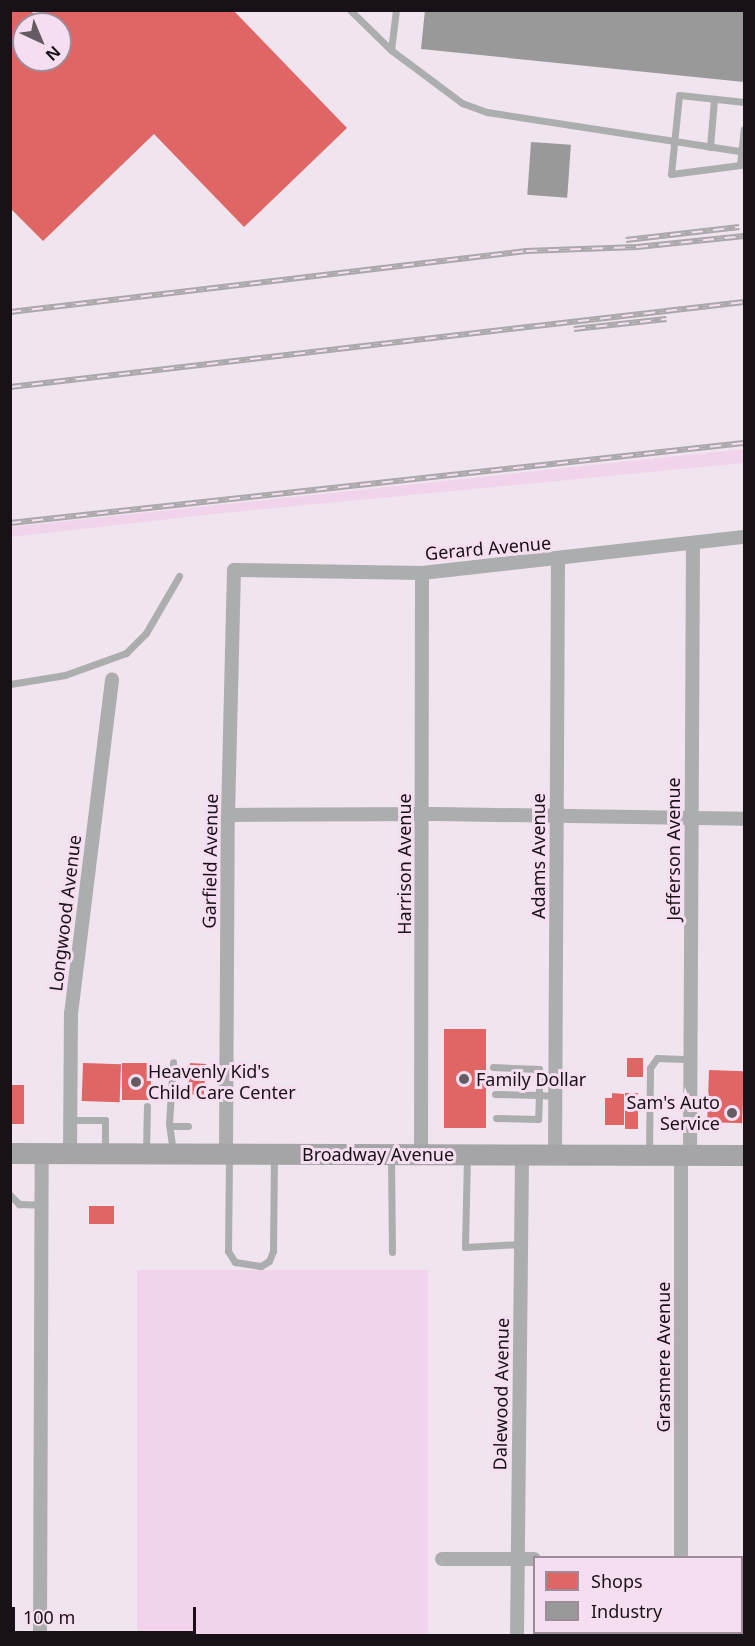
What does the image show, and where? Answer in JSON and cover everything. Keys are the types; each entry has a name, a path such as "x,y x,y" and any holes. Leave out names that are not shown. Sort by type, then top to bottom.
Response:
{"main road":[{"name":"Broadway Avenue","path":"10,1153 744,1155"}],"street":[{"name":"Gerard Avenue","path":"234,570 422,573 558,560 744,537"},
{"name":"Jefferson Avenue","path":"686,1156 691,1059 693,543"},
{"name":"Adams Avenue","path":"555,1154 558,560"},
{"name":"Garfield Avenue","path":"228,1152 228,815 234,570"},
{"name":"Harrison Avenue","path":"421,1155 422,573"},
{"name":"Longwood Avenue","path":"70,1154 71,1014 112,679"},
{"path":"228,815 691,816 744,819"},
{"name":"Dalewood Avenue","path":"517,1635 522,1153"},
{"path":"40,1635 42,1154"},
{"name":"Grasmere Avenue","path":"681,1556 686,1156"},
{"path":"442,1559 533,1559"}],"lane":[{"path":"350,10 392,50 462,103 487,112 743,152"},
{"path":"392,50 396,10"},
{"path":"744,102 679,96 671,174 740,165 744,129"},
{"path":"710,147 714,99"},
{"path":"10,684 65,675 126,653 146,633 179,576"},
{"path":"649,1155 650,1068 657,1058 691,1059"},
{"path":"173,1062 170,1126 173,1153"},
{"path":"493,1067 539,1069 538,1119 496,1118"},
{"path":"495,1094 555,1096"},
{"path":"146,1153 147,1106"},
{"path":"70,1120 105,1120 105,1153"},
{"path":"170,1126 188,1126"},
{"path":"228,1152 228,1251 235,1262 261,1266 269,1261 273,1251 274,1153"},
{"path":"467,1154 465,1246 521,1244"},
{"path":"391,1155 392,1252"},
{"path":"10,1195 19,1203 42,1205"}],"shaded area":[{"path":"744,449 744,463 223,513 11,537 11,527"},
{"path":"137,1270 428,1270 428,1635 137,1635"}],"building: Shops":[{"path":"10,10 30,10 32,12 12,12 12,72 72,72 72,12 44,12 46,10 233,10 347,128 244,227 154,134 43,241 10,208"},
{"name":"Family Dollar","path":"444,1029 486,1029 486,1128 444,1128"},
{"path":"627,1058 643,1058 643,1077 627,1077"},
{"path":"83,1063 121,1064 120,1102 82,1101"},
{"name":"Heavenly Kid's Child Care Center","path":"122,1063 151,1063 151,1100 122,1100"},
{"path":"190,1063 206,1064 204,1095 188,1094"},
{"path":"709,1070 744,1071 742,1123 707,1122"},
{"path":"10,1085 24,1085 24,1124 10,1124"},
{"path":"612,1093 624,1094 624,1125 605,1125 605,1098 612,1098"},
{"path":"625,1093 638,1093 638,1129 625,1129"},
{"path":"89,1206 114,1206 114,1224 89,1224"}],"building: Industry":[{"path":"425,10 744,10 744,82 421,49"},
{"path":"531,142 571,145 567,198 527,195"}],"railway":[{"path":"626,240 739,227"},
{"path":"10,312 526,251 637,247 744,236"},
{"path":"10,387 744,302"},
{"path":"574,329 666,319"},
{"path":"10,523 744,443"}],"place":[{"name":"Family Dollar","path":"464,1079"},
{"name":"Heavenly Kid's Child Care Center","path":"136,1082"},
{"name":"Sam's Auto Service","path":"732,1113"}]}
